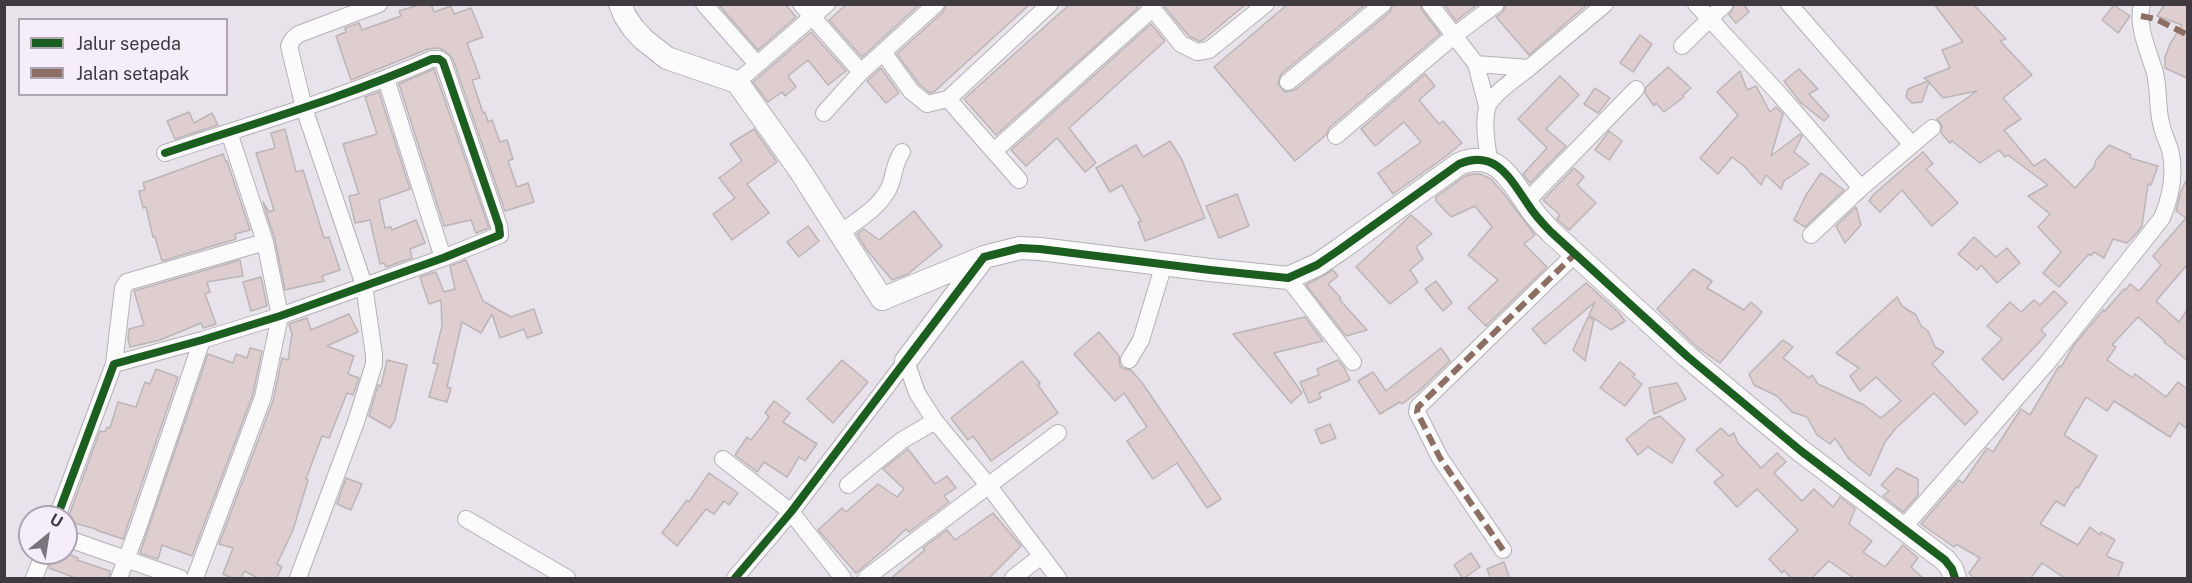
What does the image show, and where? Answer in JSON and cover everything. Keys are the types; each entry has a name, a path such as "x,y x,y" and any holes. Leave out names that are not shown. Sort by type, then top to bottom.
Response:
{"street":[{"path":"298,579 356,422 374,364 374,355 364,285 304,108 289,46 299,34 379,4"},
{"path":"620,4 625,16 638,34 668,58 737,82 799,169 882,299 984,257 1020,248 1288,278 1317,265 1459,164 1476,159 1489,161 1503,171 1517,187 1526,202 1551,232 1706,372 1801,451 1945,560 1952,568 1955,579"},
{"path":"704,4 757,64"},
{"path":"801,4 861,72"},
{"path":"737,82 826,4"},
{"path":"824,113 861,72 936,4"},
{"path":"884,52 911,90 927,104 948,99 1050,4"},
{"path":"994,151 1151,7 1181,44 1197,52 1209,50 1266,4"},
{"path":"1288,82 1383,4"},
{"path":"1430,4 1476,64 1487,106 1486,132 1489,161"},
{"path":"1336,136 1455,35 1496,4"},
{"path":"1487,106 1497,94 1605,4"},
{"path":"1696,4 1861,188"},
{"path":"1682,46 1725,4"},
{"path":"1789,4 1912,145"},
{"path":"1903,528 2047,363 2162,218 2169,202 2171,188 2171,155 2160,122 2157,85 2143,32 2142,4"},
{"path":"114,364 280,316 499,236 499,226 443,62 439,59 432,59 386,79 304,108 165,153"},
{"path":"1476,64 1529,68"},
{"path":"386,79 443,258"},
{"path":"1526,202 1636,89"},
{"path":"948,99 1019,180"},
{"path":"1811,235 1861,188 1932,128"},
{"path":"195,579 263,397 280,316 265,242 229,132"},
{"path":"840,233 876,206 883,197 893,177 896,161 902,152"},
{"path":"61,505 114,364 123,288 127,282 265,242"},
{"path":"1503,550 1440,458 1417,412 1418,407 1575,254"},
{"path":"735,579 791,512 984,257"},
{"path":"1130,360 1141,340 1164,264"},
{"path":"1288,278 1353,362"},
{"path":"119,579 202,340"},
{"path":"906,361 917,393 935,421 988,485 1058,579"},
{"path":"848,485 901,441 935,421"},
{"path":"866,579 1058,433"},
{"path":"723,459 791,512 843,579"},
{"path":"466,519 567,579"},
{"path":"78,542 180,579"},
{"path":"1013,579 1040,557"}],"building":[{"path":"422,4 431,4 434,12 451,6 454,14 471,8 483,37 467,43 480,78 472,80 488,122 492,120 500,142 507,140 513,159 508,161 517,187 528,183 534,202 505,211 453,59 445,51 439,48 428,49 351,80 336,36 346,32 345,28 359,23 362,30 401,16 399,11"},
{"path":"718,4 785,4 796,17 758,50"},
{"path":"847,4 920,4 862,57 829,20"},
{"path":"946,4 1030,4 935,91 930,93 919,84 897,54 943,12"},
{"path":"1070,4 1135,4 1138,8 996,135 964,99"},
{"path":"1166,4 1246,4 1199,41 1190,37 1181,27 1164,6"},
{"path":"1288,4 1366,4 1281,74 1278,84 1285,92 1295,90 1390,12 1393,4 1420,4 1440,34 1329,128 1326,135 1295,161 1214,67"},
{"path":"1444,4 1478,4 1456,21"},
{"path":"1506,4 1588,4 1529,55 1496,17 1503,12"},
{"path":"1735,4 1744,4 1749,12 1736,23 1729,15"},
{"path":"1934,4 1973,4 2006,39 2000,41 2032,75 2003,98 2021,119 2004,130 2034,166 2045,159 2075,188 2094,167 2096,160 2109,145 2131,155 2130,158 2158,166 2151,185 2148,184 2142,226 2135,235 2127,243 2113,239 2104,258 2094,252 2091,256 2089,254 2059,287 2043,273 2061,252 2038,227 2050,214 2028,196 2048,185 2008,155 2005,157 1999,150 1980,163 1952,141 1950,143 1941,133 1942,126 1937,119 1977,91 1943,98 1929,82 1922,102 1912,103 1906,97 1908,89 1928,81 1924,78 1950,68 1942,50 1963,42"},
{"path":"2165,4 2187,4 2187,78 2165,68 2165,57 2170,44 2182,25 2157,16"},
{"path":"2114,5 2130,16 2118,33 2102,20"},
{"path":"1151,24 1165,41 1069,128 1096,163 1085,172 1057,138 1026,166 1011,150"},
{"path":"811,32 846,71 828,85 808,60 788,76 796,87 785,96 782,92 768,102 753,82"},
{"path":"1640,35 1652,44 1633,72 1620,63"},
{"path":"1668,67 1691,88 1683,95 1684,97 1664,112 1656,103 1654,106 1645,93 1646,87"},
{"path":"881,68 899,93 886,103 867,81"},
{"path":"434,69 489,228 476,233 471,220 444,226 399,84"},
{"path":"1799,69 1818,89 1809,94 1829,116 1824,121 1801,103 1784,81"},
{"path":"1740,71 1747,90 1756,86 1770,112 1776,107 1783,114 1771,156 1800,134 1802,136 1794,152 1809,164 1784,181 1781,189 1766,175 1761,185 1745,167 1732,157 1718,174 1700,158 1738,115 1717,92"},
{"path":"1425,74 1435,86 1419,100 1439,124 1443,121 1462,143 1393,194 1378,173 1421,142 1404,122 1375,146 1361,129"},
{"path":"1560,76 1579,95 1546,129 1566,146 1530,183 1523,174 1547,148 1518,119"},
{"path":"1595,88 1610,98 1598,113 1584,104"},
{"path":"379,92 410,189 379,200 385,228 391,227 392,230 416,220 425,243 410,249 412,258 386,267 384,263 380,264 370,220 355,223 349,196 359,194 343,144 377,134 365,97"},
{"path":"189,112 194,123 212,113 218,125 175,139 167,121"},
{"path":"285,129 296,172 303,170 324,238 329,237 340,270 322,276 324,281 285,290 275,240 263,202 269,212 274,210 256,153 275,148 271,133"},
{"path":"754,129 777,162 747,184 769,213 732,240 713,214 735,198 719,178 742,161 730,144"},
{"path":"1609,131 1622,141 1609,160 1595,150"},
{"path":"1170,141 1182,160 1205,218 1145,241 1138,222 1141,221 1122,185 1110,192 1096,168 1136,145 1143,157"},
{"path":"1923,152 1933,164 1926,169 1958,203 1932,226 1902,190 1880,212 1869,201 1874,194"},
{"path":"223,154 250,230 235,234 236,239 162,261 155,237 153,237 146,207 143,208 139,191 145,190 143,183"},
{"path":"1574,168 1584,177 1577,185 1596,203 1569,230 1557,219 1560,215 1543,200"},
{"path":"1821,173 1844,190 1805,227 1794,220 1806,195"},
{"path":"1474,174 1491,179 1504,194 1535,235 1524,244 1547,267 1486,326 1468,308 1498,280 1468,255 1492,227 1475,206 1451,217 1436,201 1436,197 1465,176"},
{"path":"2187,179 2187,265 2156,301 2179,322 2187,310 2187,360 2138,317 2112,345 2116,347 2107,360 2133,378 2135,374 2166,397 2178,382 2187,389 2187,429 2179,423 2170,437 2114,401 2107,411 2086,397 2064,435 2097,456 2064,506 2056,501 2040,524 2078,545 2090,527 2100,535 2101,532 2115,540 2106,556 2123,563 2117,579 2066,579 2042,563 2030,579 1975,579 1969,573 1980,558 1956,544 1954,547 1921,524 1959,480 1963,483 1987,448 1993,452 2021,409 2030,415 2059,366 2061,367 2074,345 2103,310 2105,311 2130,284 2139,291 2161,265 2153,256 2186,218 2176,211"},
{"path":"1237,194 1249,226 1219,238 1206,206"},
{"path":"1856,207 1861,225 1845,243 1836,226"},
{"path":"914,211 942,246 908,274 892,280 866,249 857,234 864,229 879,240"},
{"path":"1411,215 1432,234 1416,247 1423,259 1410,270 1418,282 1390,304 1356,267"},
{"path":"808,226 819,241 799,257 787,242"},
{"path":"1974,237 1996,257 2007,248 2020,263 1997,283 1981,265 1977,270 1958,254"},
{"path":"240,260 243,276 207,282 210,292 205,294 216,324 203,328 201,323 160,340 130,347 129,329 144,325 134,291"},
{"path":"466,260 483,301 511,317 534,309 542,333 527,338 524,329 500,338 492,314 481,333 462,322 447,387 451,388 447,402 429,397 438,364 433,363 442,326 441,300 429,304 420,277 436,272 444,292 455,289 450,266"},
{"path":"1693,269 1712,281 1707,288 1744,310 1751,302 1762,312 1720,363 1697,347 1657,309"},
{"path":"1333,270 1338,276 1328,284 1367,330 1346,336 1306,285"},
{"path":"261,277 267,306 251,311 243,282"},
{"path":"1436,281 1452,303 1443,311 1425,289"},
{"path":"1586,283 1625,321 1611,330 1589,315 1595,302 1545,344 1532,329"},
{"path":"2054,291 2067,303 2041,330 2046,335 2003,380 1982,359 2002,339 1987,326 2010,302 2021,312 2034,300 2040,305"},
{"path":"1897,297 1902,306 1916,315 1921,326 1928,331 1935,347 1944,352 1932,364 1978,412 1965,425 1934,393 1896,428 1885,442 1870,476 1849,459 1835,438 1830,444 1817,435 1807,417 1792,412 1777,396 1754,385 1749,374 1783,340 1793,347 1783,358 1809,378 1812,375 1818,384 1864,405 1881,418 1901,401 1876,377 1860,391 1850,376 1859,368 1836,353"},
{"path":"349,314 358,332 327,346 354,356 348,374 359,378 353,395 347,393 329,438 322,436 306,479 308,480 293,530 277,564 282,567 276,579 260,579 244,571 241,579 234,579 223,574 233,548 219,544 273,401 282,358 288,360 292,334 289,324 307,318 311,330"},
{"path":"1305,317 1323,341 1274,353 1302,393 1291,403 1233,334"},
{"path":"1588,317 1594,319 1585,361 1573,350"},
{"path":"1099,332 1119,356 1120,366 1131,370 1143,384 1221,499 1207,508 1177,463 1153,479 1127,441 1147,427 1124,393 1115,401 1074,354"},
{"path":"250,348 262,351 253,394 192,556 162,545 158,559 140,553 208,354 233,363 236,354 247,358"},
{"path":"1441,348 1450,361 1402,404 1400,402 1380,414 1358,381 1373,372 1386,391"},
{"path":"387,360 407,365 395,420 390,428 369,416 378,385 381,386"},
{"path":"842,360 868,382 833,423 807,399"},
{"path":"1338,360 1350,380 1319,393 1321,398 1309,403 1300,382 1319,375 1317,369"},
{"path":"1022,361 1040,383 1038,385 1058,413 991,461 973,436 968,440 951,418"},
{"path":"1620,362 1635,374 1633,377 1642,384 1625,406 1600,388"},
{"path":"156,369 178,377 123,539 78,524 78,505 73,505 100,431 105,432 107,427 110,428 118,402 136,407 145,382 150,384"},
{"path":"1677,383 1686,399 1654,414 1649,388"},
{"path":"774,401 790,413 783,422 817,444 805,461 799,457 787,477 764,462 757,472 735,455 747,437 751,440 769,417 765,413"},
{"path":"1660,416 1685,439 1672,463 1648,447 1638,455 1626,439 1650,420"},
{"path":"1330,424 1336,438 1321,444 1315,430"},
{"path":"1721,428 1729,436 1734,433 1738,443 1761,468 1777,453 1786,462 1774,473 1802,501 1814,489 1833,507 1840,497 1855,509 1849,524 1872,541 1863,552 1885,567 1903,545 1918,558 1911,567 1924,579 1855,579 1829,561 1811,579 1792,579 1784,570 1782,573 1769,559 1798,530 1757,489 1737,507 1714,482 1723,475 1696,450"},
{"path":"908,449 935,484 947,476 956,488 944,496 949,502 909,532 906,529 856,573 818,530 842,508 846,512 878,484 897,497 904,489 883,469"},
{"path":"1897,468 1918,479 1918,495 1903,512 1883,496 1889,491 1881,485"},
{"path":"709,473 738,493 729,505 724,501 714,514 706,509 677,546 662,533 687,500 689,502"},
{"path":"346,478 362,484 351,510 337,504"},
{"path":"993,513 1021,546 988,579 890,579 925,550 923,548 947,530 955,540"},
{"path":"1471,553 1480,567 1463,579 1454,565"},
{"path":"78,560 110,571 109,579 78,579 49,568 50,565 78,565"},
{"path":"1504,562 1510,579 1491,579 1487,569"}],"marked path":[{"path":"2141,16 2156,19 2188,35"},
{"path":"1503,550 1440,458 1417,412 1418,407 1575,254"}],"cycle path":[{"path":"61,505 114,364 280,316 443,258 500,235 499,226 443,62 439,59 432,59 333,98 165,153"},
{"path":"735,578 791,512 984,257 1020,248 1040,249 1288,278 1317,265 1459,164 1472,160 1482,160 1500,168 1535,215 1551,232 1688,357 1801,451 1945,560 1955,578"}]}
